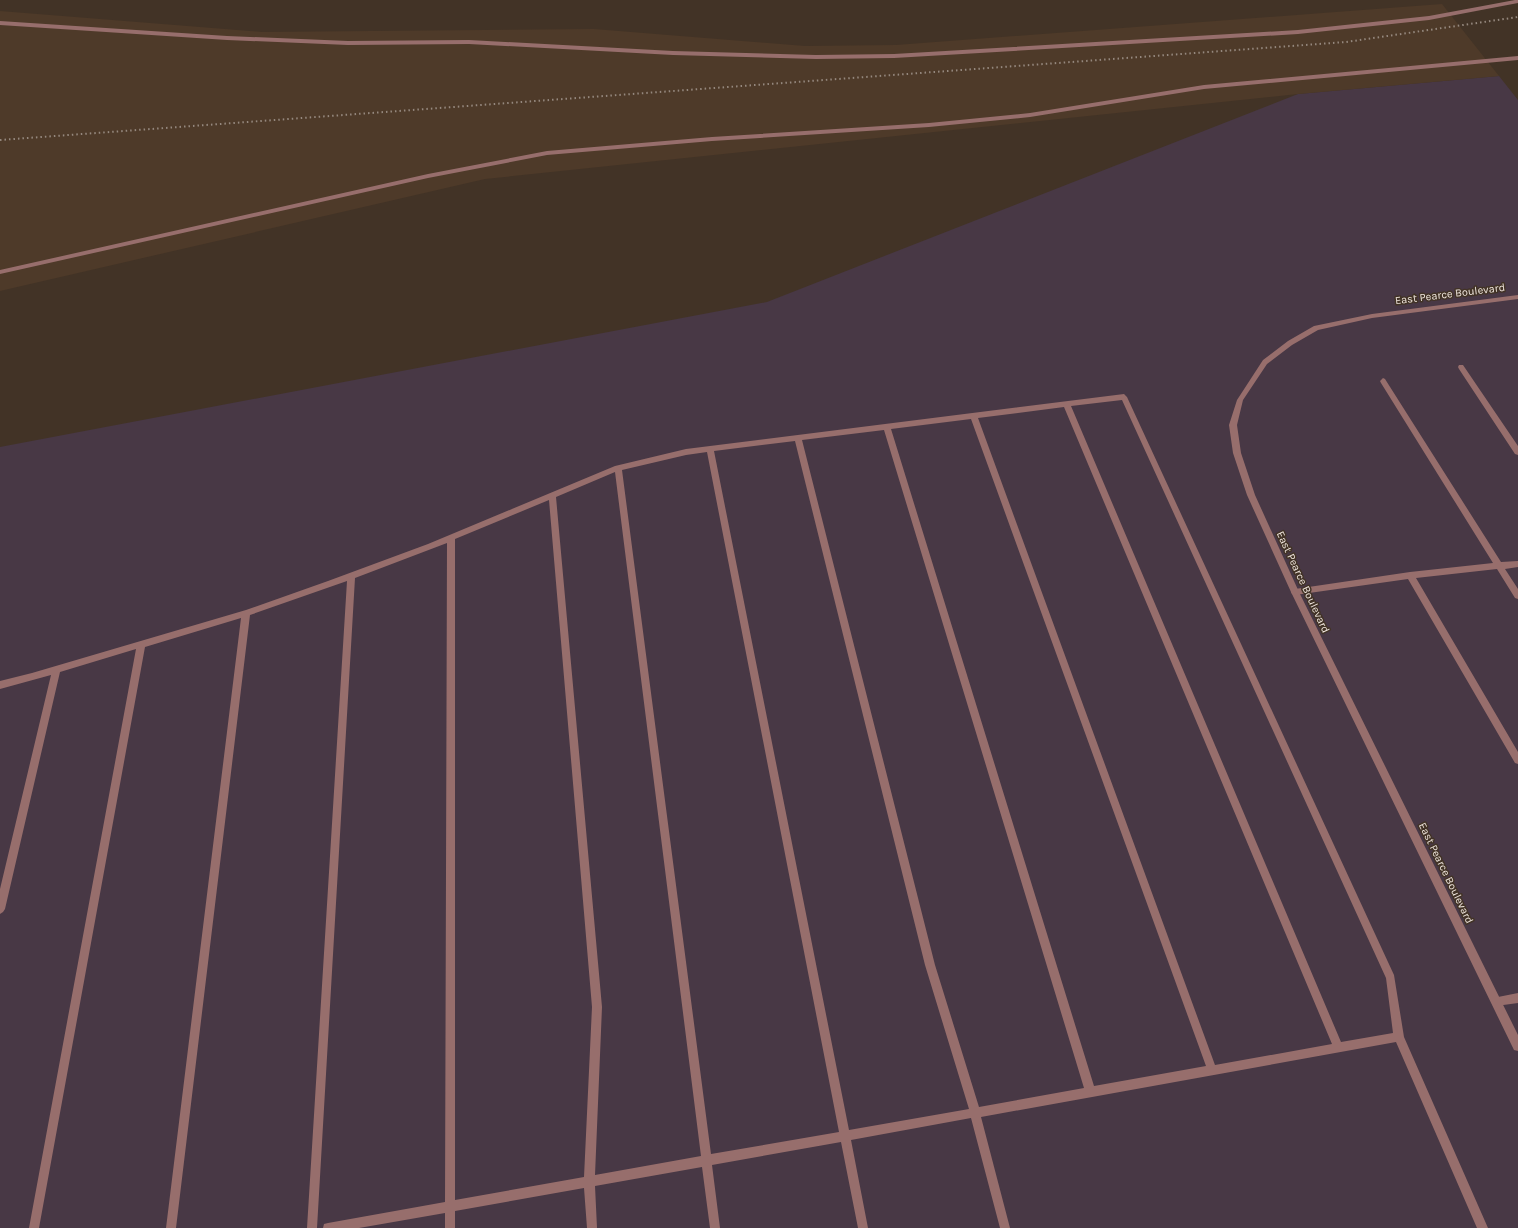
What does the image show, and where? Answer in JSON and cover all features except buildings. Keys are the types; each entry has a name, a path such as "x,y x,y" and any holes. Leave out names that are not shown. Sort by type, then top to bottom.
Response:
{"street":[{"path":"0,23 228,38 348,43 469,42 673,53 816,57 894,56 1298,32 1429,18 1518,1"},
{"path":"0,272 428,176 547,153 712,139 937,125 1030,115 1204,87 1518,58"},
{"name":"East Pearce Boulevard","path":"1518,297 1372,316 1316,328 1290,343 1265,362 1240,400 1233,425 1237,453 1251,495 1295,592 1518,1046"},
{"path":"1460,366 1518,452"},
{"path":"1384,381 1518,596"},
{"path":"0,685 56,670 246,613 352,576 618,468 686,452 1124,397 1391,978 1399,1037 1483,1228"},
{"path":"1066,404 1338,1047"},
{"path":"974,416 1212,1070"},
{"path":"887,427 1090,1091"},
{"path":"798,438 930,965 975,1112 1005,1228"},
{"path":"710,449 863,1228"},
{"path":"618,468 715,1228"},
{"path":"552,495 597,1007 589,1181 592,1228"},
{"path":"450,1228 451,537"},
{"path":"1295,592 1410,575 1518,564"},
{"path":"1410,575 1518,760"},
{"path":"312,1228 352,576"},
{"path":"171,1228 246,613"},
{"path":"34,1228 141,645"},
{"path":"0,908 56,670"},
{"path":"1496,1001 1518,998"},
{"path":"328,1228 1399,1037"}],"shaded area":[{"path":"1442,4 1499,76 1298,94 485,179 0,291 0,11 262,32 594,29 805,46 896,45"},
{"path":"1499,76 1518,100 1518,1228 0,1228 0,447 767,302 1298,94"}],"railway":[{"path":"0,140 1346,42 1518,17"}]}
